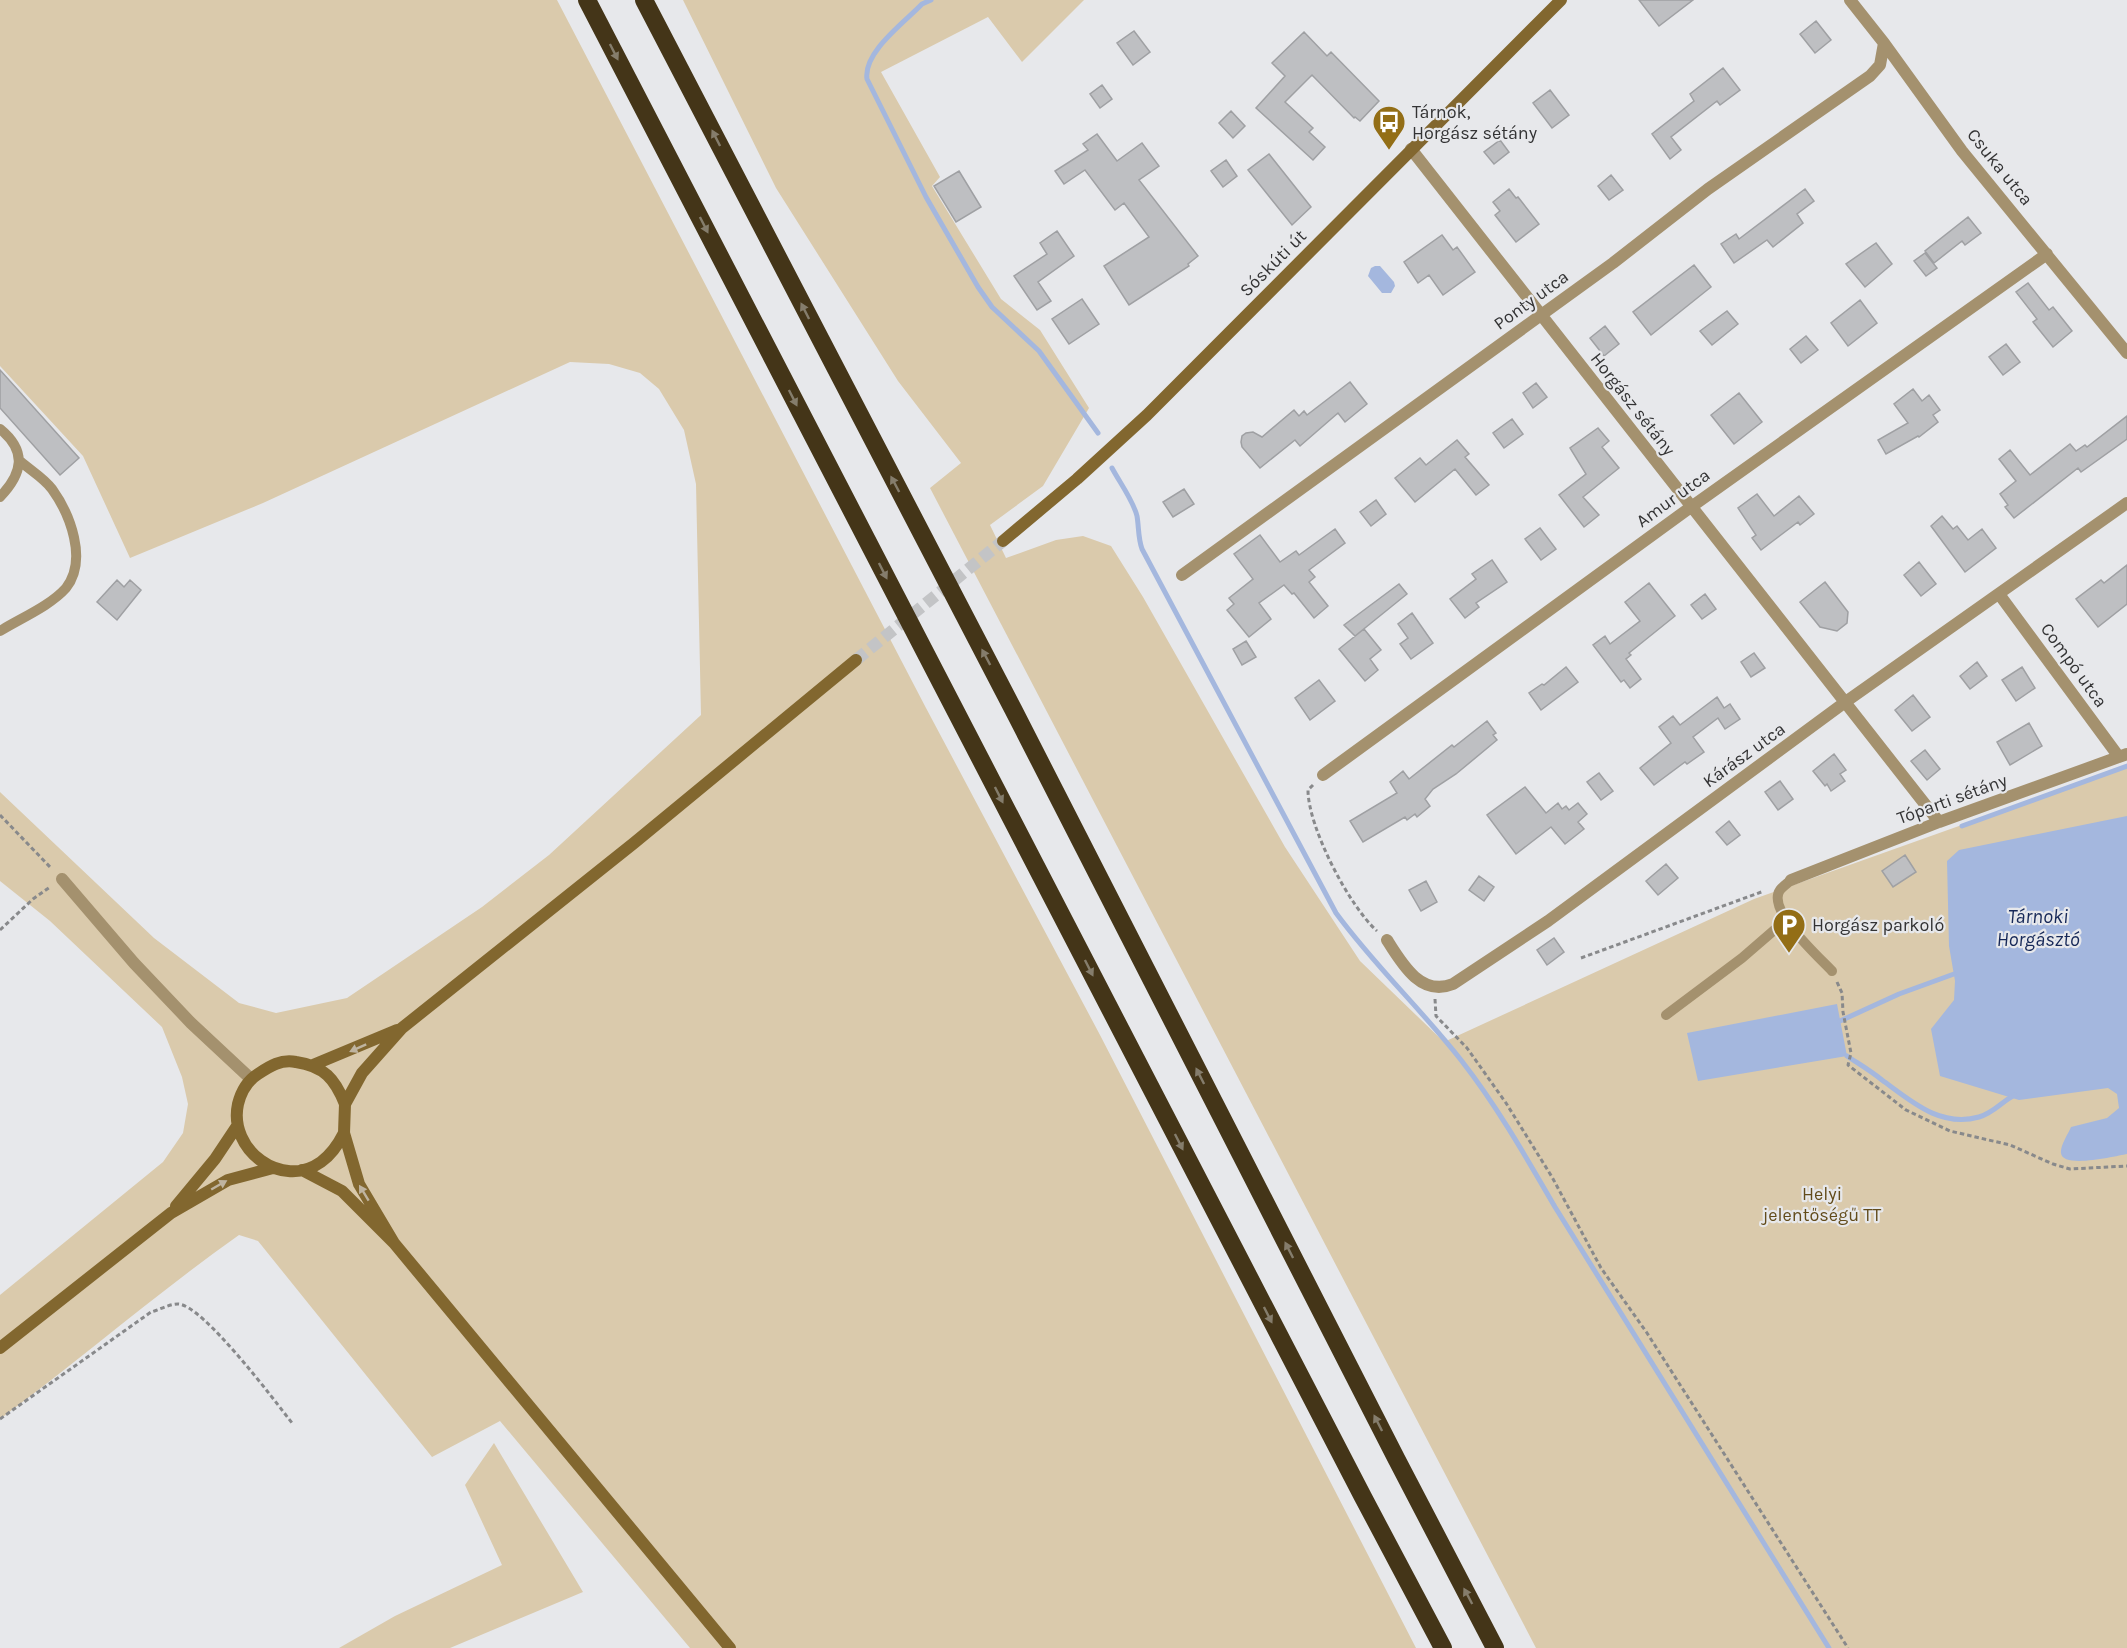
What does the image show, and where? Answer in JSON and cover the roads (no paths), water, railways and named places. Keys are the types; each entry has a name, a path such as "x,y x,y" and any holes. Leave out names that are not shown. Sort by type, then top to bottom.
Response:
{"highway":[{"path":"587,0 1443,1648"},
{"path":"644,0 1013,709 1495,1648"}],"main road":[{"name":"Sóskúti út","path":"1003,541 1077,479 1147,415 1561,0"},
{"path":"345,1104 362,1073 402,1028 634,843 856,660"},
{"path":"312,1065 402,1028"},
{"path":"344,1133 335,1150 320,1163 302,1170 287,1171 273,1168 256,1158 244,1144 237,1126 237,1109 241,1095 250,1079 273,1064 293,1061 312,1065 330,1076 345,1104 344,1133 359,1184 394,1243"},
{"path":"171,1213 215,1159 237,1126"},
{"path":"0,1348 171,1213 228,1180 273,1168"},
{"path":"302,1170 342,1191 394,1243 730,1648"}],"street":[{"name":"Csuka utca","path":"1850,0 1884,43 1962,152 2127,353"},
{"name":"Ponty utca","path":"1182,575 1613,262 1708,189 1870,76 1880,65 1884,43"},
{"name":"Horgász sétány","path":"1411,149 1940,822"},
{"name":"Amur utca","path":"1323,775 1691,507 2047,254"},
{"name":"Kárász utca","path":"1387,940 1400,961 1415,976 1434,988 1454,984 1548,921 1845,703 2127,503"},
{"name":"Compó utca","path":"2000,594 2123,755"},
{"name":"Tóparti sétány","path":"1791,880 2123,755"},
{"path":"62,879 134,963 191,1023 250,1079"}],"lane":[{"path":"0,429 16,445 20,461 51,488 73,529 76,552 74,572 66,587 52,601 0,631"},
{"path":"0,497 10,486 20,461"},
{"path":"1791,880 1780,890 1779,906 1786,920 1832,971"},
{"path":"1666,1015 1742,958 1786,920"}],"water":[{"path":"1380,266 1394,282 1395,286 1391,293 1382,293 1368,276 1371,268"},
{"name":"Tárnoki Horgásztó","path":"2127,816 2127,1154 2090,1160 2070,1160 2064,1158 2061,1150 2071,1127 2107,1118 2119,1108 2117,1094 2108,1088 2019,1100 1940,1076 1931,1029 1954,1000 1955,981 1949,946 1947,861 1959,850"},
{"path":"1837,1004 1847,1056 1698,1081 1687,1033"}],"waterway":[{"path":"931,0 922,4 878,48 868,69 867,79 926,197 978,287 992,307 1039,351 1098,433"},
{"path":"1112,468 1135,510 1142,549 1336,913 1366,951 1446,1041 1487,1095 1829,1648"},
{"path":"1962,826 2127,766"},
{"path":"1840,1021 1899,994 1954,974"},
{"path":"1847,1056 1915,1104 1939,1116 1951,1119 1979,1117 1994,1110 2015,1095"}],"tunnel":[{"path":"856,660 1003,541"}],"place":[{"name":"Tárnok, Horgász sétány","path":"1389,151"},
{"name":"Horgász parkoló","path":"1789,954"}],"park label":[{"name":"Helyi jelentőségű TT","path":"1822,1204"}]}
